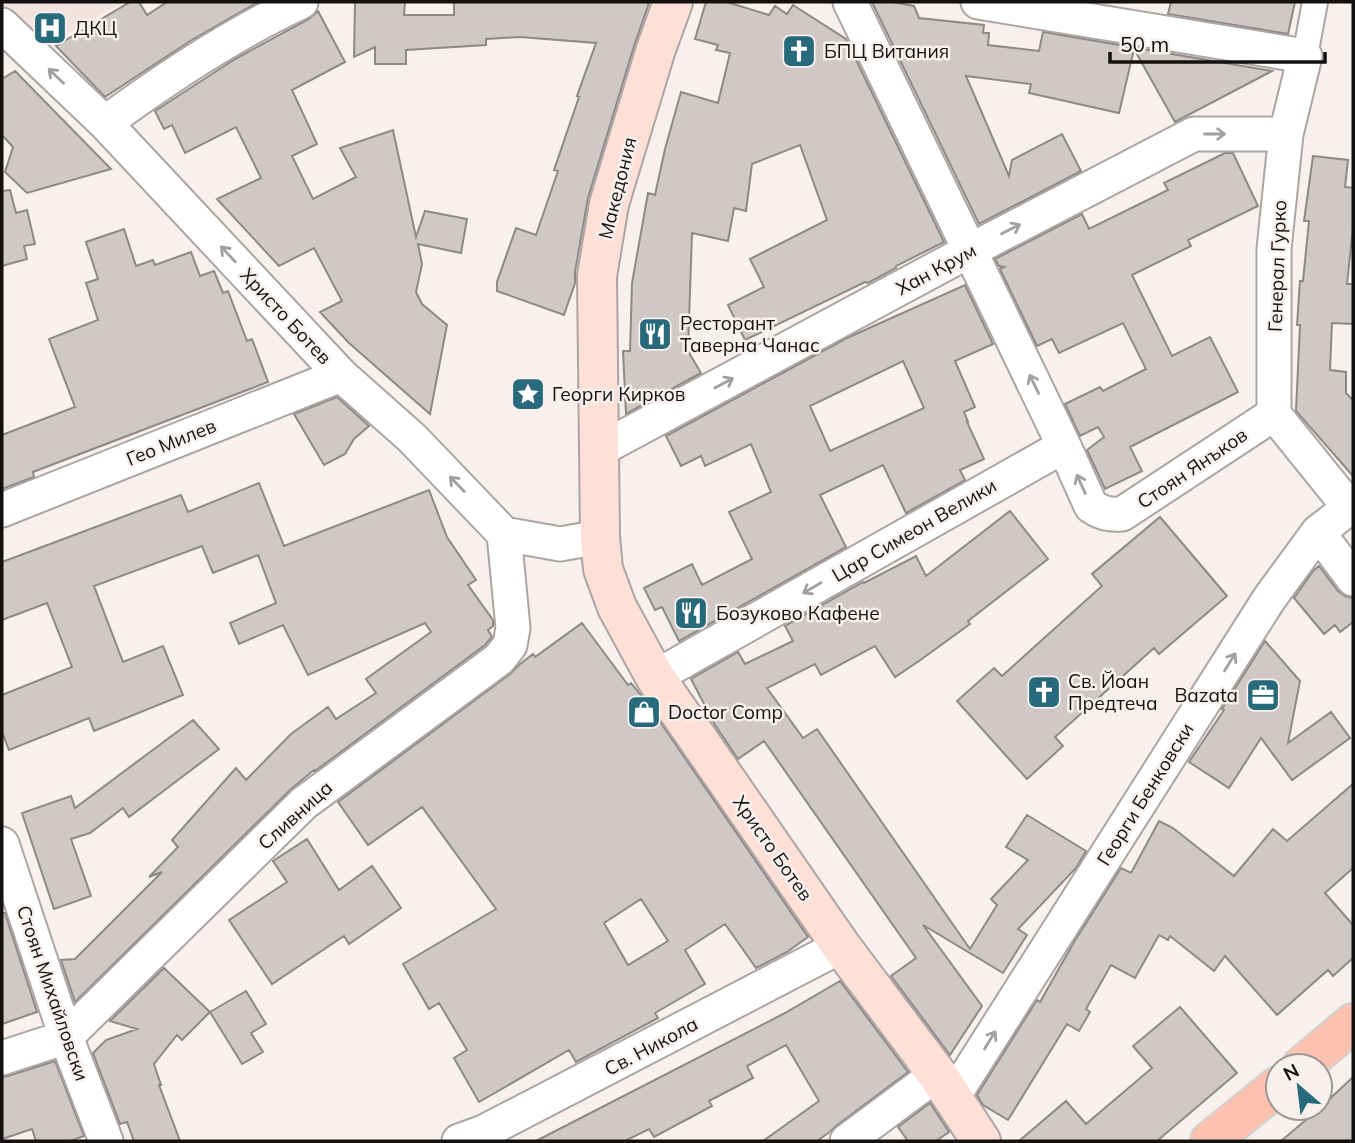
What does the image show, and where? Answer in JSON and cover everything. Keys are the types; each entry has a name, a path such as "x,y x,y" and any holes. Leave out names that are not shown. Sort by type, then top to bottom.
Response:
{"main road":[{"name":"Македония","path":"600,522 597,276 608,204 673,2"},
{"name":"Христо Ботев","path":"600,522 603,569 617,607 655,677 841,946 945,1086 981,1141"},
{"path":"1322,1052 1350,1033"},
{"path":"1210,1141 1264,1097"}],"street":[{"path":"105,123 149,91 224,44 301,2"},
{"path":"849,2 1064,446"},
{"path":"978,2 1305,56"},
{"name":"Генерал Гурко","path":"1274,414 1274,249 1286,134 1315,2"},
{"name":"Христо Ботев","path":"2,25 105,123 341,375 412,438 504,534"},
{"name":"Хан Крум","path":"599,450 969,251 1194,134 1286,134"},
{"name":"Гео Милев","path":"2,510 341,375"},
{"path":"1274,414 1351,506"},
{"name":"Стоян Янъков","path":"1064,446 1091,506 1099,512 1122,514 1274,414"},
{"name":"Цар Симеон Велики","path":"655,677 1064,446"},
{"name":"Георги Бенковски","path":"945,1086 1269,599 1318,532 1351,506"},
{"path":"504,534 560,544 600,522"},
{"path":"1318,532 1353,579"},
{"name":"Сливница","path":"2,1058 66,1038 304,803 499,659 510,645 513,628 504,534"},
{"name":"Стоян Михайловски","path":"2,844 66,1038 107,1141"},
{"name":"Св. Никола","path":"478,1138 841,946"},
{"path":"847,1141 945,1086"}],"shaded area":[{"name":"ДКЦ","path":"2,2 124,2 43,47 2,8"}],"building":[{"path":"130,2 139,2 147,15 167,2 258,2 190,41 105,97 56,46"},
{"path":"355,2 405,2 404,15 454,15 454,2 649,3 588,198 575,283 564,315 497,291 497,282 516,228 536,235 558,171 554,170 579,97 577,96 596,43 520,37 486,39 486,45 406,50 406,64 375,64 375,47 354,57"},
{"path":"706,2 727,2 769,15 775,6 787,14 793,5 846,39 944,242 868,283 865,282 745,340 728,305 764,287 750,259 827,220 800,145 752,164 746,211 734,208 728,241 692,233 688,351 701,373 626,414 623,351 630,351 632,283 648,193 655,195 681,92 718,103 730,53 716,50 718,45 695,39"},
{"path":"872,2 914,6 919,18 984,25 983,33 989,33 988,45 1039,51 1043,32 1272,71 1175,122 1134,49 1119,113 1029,93 1031,84 966,76 1009,176 1012,160 1062,134 1081,171 979,224"},
{"path":"1171,2 1295,2 1288,34 1168,14"},
{"path":"318,11 345,62 292,90 317,144 292,156 313,199 356,177 340,148 393,130 416,237 425,211 467,219 461,253 418,244 422,264 416,292 422,304 447,325 430,414 349,343 320,312 342,301 314,248 279,266 217,199 261,178 236,127 185,153 172,125 164,129 155,111 235,59 309,19"},
{"path":"15,71 111,169 27,193 5,172 13,147 2,135 2,79"},
{"path":"1225,153 1233,153 1258,206 1188,240 1191,246 1132,275 1172,356 1210,337 1238,392 1130,447 1142,471 1105,489 1087,450 1104,437 1098,427 1080,436 1065,404 1100,387 1103,391 1146,369 1123,323 1059,353 1052,339 1037,346 1000,269 1004,267 999,266 995,259 1082,214 1089,229 1168,190 1164,183"},
{"path":"1313,156 1348,160 1345,187 1353,188 1353,227 1347,284 1353,284 1353,324 1332,323 1330,370 1346,372 1346,393 1353,400 1353,476 1296,411 1300,325 1297,325 1309,221 1304,221"},
{"path":"10,190 16,213 27,210 35,244 24,246 27,259 2,266 2,191"},
{"path":"124,229 136,266 153,260 155,265 191,252 200,276 214,271 223,293 228,291 247,341 252,339 268,382 33,472 34,477 2,489 2,435 75,407 49,339 98,320 86,283 98,279 86,242"},
{"path":"965,285 993,344 955,361 975,407 964,412 984,459 960,470 965,480 906,513 883,465 820,495 846,547 679,641 662,607 655,610 644,588 692,564 702,585 752,559 729,512 771,492 751,444 705,466 701,456 681,466 666,436 847,338","holes":["903,361 924,408 830,451 810,406"]},
{"path":"337,397 369,426 354,439 345,454 324,465 294,414"},
{"path":"259,483 284,546 429,490 447,537 476,580 468,585 493,620 493,626 488,630 492,637 485,645 291,789 75,1002 61,960 75,959 162,872 149,877 178,847 172,840 236,768 246,780 291,734 328,707 336,719 376,693 366,679 431,632 425,623 308,675 283,625 239,644 230,623 276,603 258,555 213,573 202,546 94,586 123,662 163,646 183,695 94,731 89,718 9,750 2,732 2,695 72,667 47,603 2,620 2,562 181,495 188,512"},
{"path":"1010,511 1048,559 968,621 970,624 895,677 875,646 821,675 815,664 767,688 803,738 817,729 970,949 997,905 991,899 1028,860 1006,847 1027,815 1086,851 1076,868 1018,929 1027,935 1003,973 923,925 982,1006 950,1055 891,976 916,958 764,741 738,759 715,725 691,679 738,652 745,664 793,641 785,626 916,556 926,576"},
{"path":"1160,517 1227,596 1159,654 1154,648 1055,737 1063,746 1027,779 957,701 994,668 1002,676 1102,586 1092,574"},
{"path":"1319,566 1338,591 1353,598 1353,622 1340,632 1335,625 1324,634 1294,598"},
{"path":"582,623 628,685 631,683 645,700 808,937 787,952 756,968 725,924 685,950 705,984 655,1013 658,1018 576,1062 569,1050 479,1102 454,1058 467,1050 439,1003 429,1009 403,964 496,909 422,807 368,845 338,802 533,654 535,657","holes":["641,899 668,941 628,965 604,923"]},
{"path":"1265,641 1300,681 1288,743 1331,712 1350,738 1292,780 1261,738 1229,788 1189,762"},
{"path":"193,720 219,749 129,817 123,808 90,833 71,839 91,896 54,909 22,813 71,796 75,808"},
{"path":"1353,784 1353,868 1325,893 1353,925 1353,958 1333,976 1328,970 1277,1015 1225,956 1214,971 1170,936 1168,940 1159,935 1135,978 1111,965 1086,1009 1090,1012 1079,1031 1067,1024 1008,1120 983,1105 977,1095 1037,1000 1040,1002 1121,868 1131,873 1159,821 1173,828 1234,876 1273,829 1287,841"},
{"path":"307,839 339,890 372,866 401,908 349,944 344,936 272,984 229,920 287,882 273,861"},
{"path":"2,913 5,913 37,1012 2,1024"},
{"path":"164,968 210,1012 182,1040 177,1035 154,1064 180,1141 134,1141 127,1122 120,1124 93,1053 106,1040 137,1029 110,1021"},
{"path":"840,981 908,1072 817,1141 763,1141 819,1101 786,1045 747,1066 753,1078 709,1101 712,1106 654,1137 649,1129 625,1141 536,1141 785,1013"},
{"path":"246,991 266,1024 251,1033 263,1052 242,1064 210,1012"},
{"path":"1180,1007 1237,1073 1157,1141 1019,1141 1066,1101 1086,1124 1152,1068 1133,1046"},
{"path":"55,1061 84,1136 70,1141 36,1141 32,1129 2,1139 2,1077"},
{"path":"1353,1077 1353,1141 1281,1141 1303,1122 1334,1122 1334,1095"},
{"path":"930,1103 949,1132 936,1141 908,1141 898,1127"}],"place":[{"name":"ДКЦ","path":"50,28"},
{"name":"БПЦ Витания","path":"799,51"},
{"name":"Ресторант Таверна Чанас","path":"655,334"},
{"name":"Георги Кирков","path":"528,394"},
{"name":"Бозуково Кафене","path":"691,613"},
{"name":"Св. Йоан Предтеча","path":"1044,692"},
{"name":"Bazata","path":"1263,695"},
{"name":"Doctor Comp","path":"644,712"}]}
